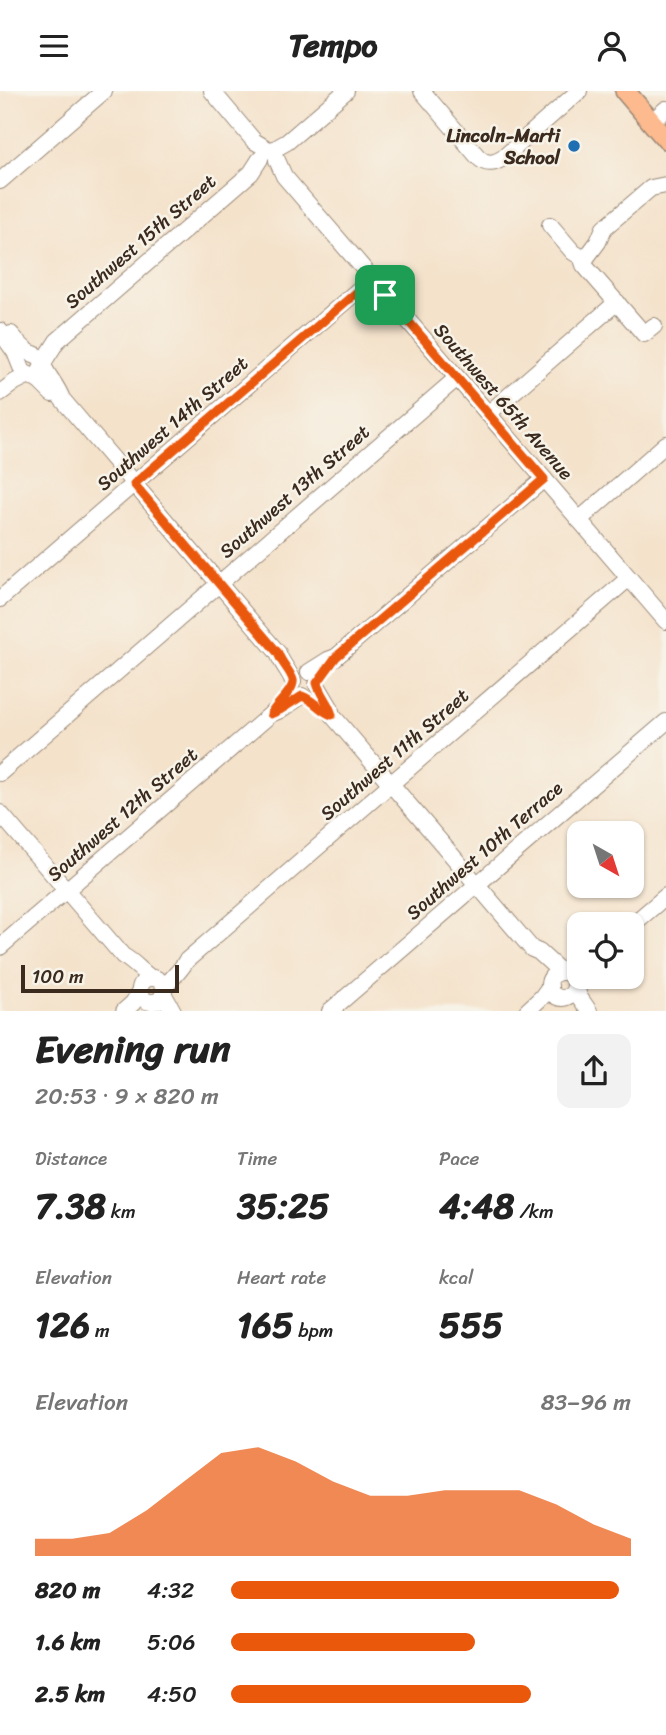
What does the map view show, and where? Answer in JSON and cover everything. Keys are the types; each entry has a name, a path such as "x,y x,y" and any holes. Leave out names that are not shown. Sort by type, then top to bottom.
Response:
{"main road":[{"path":"625,91 666,139"}],"street":[{"path":"0,181 104,91"},
{"name":"Southwest 65th Avenue","path":"212,91 267,160 284,176 666,621"},
{"name":"Southwest 15th Street","path":"0,386 31,364 346,91"},
{"path":"422,91 478,157 491,163 503,158 579,91"},
{"path":"651,122 666,109"},
{"path":"654,326 644,334 584,265 584,259 604,228 651,188 666,186"},
{"path":"550,225 573,252 584,259"},
{"name":"Southwest 14th Street","path":"0,599 372,279"},
{"path":"488,414 617,302"},
{"path":"0,325 18,342 44,385 53,395 62,399 278,653 288,670 330,707 332,715 532,949 534,957 545,971 566,982 589,1010"},
{"path":"0,331 12,348 31,364"},
{"name":"Southwest 15th Street","path":"0,393 15,382 31,364"},
{"name":"Southwest 13th Street","path":"0,773 457,378"},
{"path":"579,520 666,445"},
{"name":"Southwest 12th Street","path":"0,947 271,714 280,710 328,660 336,657 544,479"},
{"name":"Southwest 11th Street","path":"133,1010 153,992 165,973 186,961 629,578"},
{"name":"Southwest 10th Terrace","path":"330,1010 666,722"},
{"path":"0,813 123,956 124,964 173,1010"},
{"path":"644,915 666,896"},
{"path":"527,1010 566,982"},
{"path":"539,1010 566,982"},
{"path":"566,982 580,1010"},
{"name":"Southwest 11th Street","path":"124,1010 153,992"}],"place":[{"name":"Lincoln-Marti School","path":"574,146"}],"route":[{"path":"372,279 385,295 544,479 336,657 317,683 332,715 304,696 271,714 275,705 286,696 293,685 278,653 134,484 372,279"}]}
